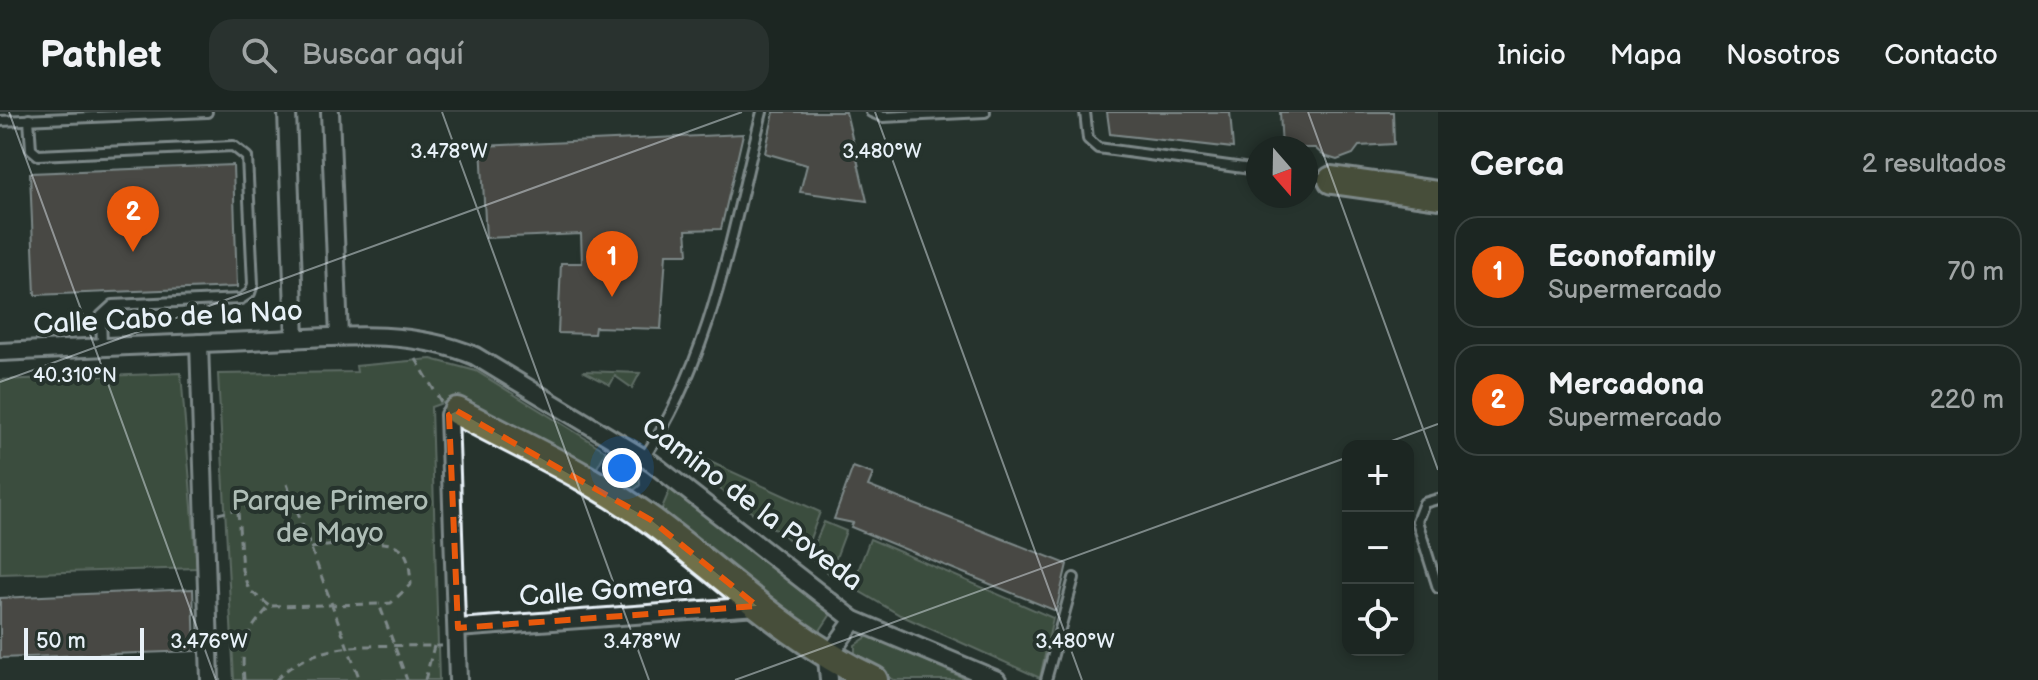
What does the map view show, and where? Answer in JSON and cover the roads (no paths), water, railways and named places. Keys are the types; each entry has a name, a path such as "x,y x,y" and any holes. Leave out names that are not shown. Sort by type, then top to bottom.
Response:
{"main road":[{"path":"1319,178 1438,195"},
{"path":"453,413 594,485 651,520 757,606 828,669 874,680"}],"street":[{"path":"287,112 295,339"},
{"path":"330,112 339,336"},
{"name":"Calle Cabo de la Nao","path":"0,352 339,336"},
{"name":"Camino de la Poveda","path":"339,336 408,338 445,343 475,356 644,459 854,620 997,680"},
{"path":"199,343 210,680"},
{"path":"453,413 458,680"},
{"name":"Calle Gomera","path":"458,628 757,606"},
{"path":"828,669 854,620"}],"lane":[{"path":"0,121 207,112"},
{"path":"644,459 676,407 713,311 762,112"},
{"path":"871,112 883,117 985,112"},
{"path":"1085,112 1088,139 1098,148 1246,168"},
{"path":"29,119 31,149 38,155 233,146 247,157 253,284 250,293 241,299 113,305 101,316 102,347"},
{"path":"1438,499 1424,503 1417,521 1438,588"},
{"path":"1046,680 1074,578"}],"place":[{"name":"Mercadona","path":"133,252"},
{"name":"Econofamily","path":"612,297"}],"park label":[{"name":"Parque Primero de Mayo","path":"330,517"}]}
